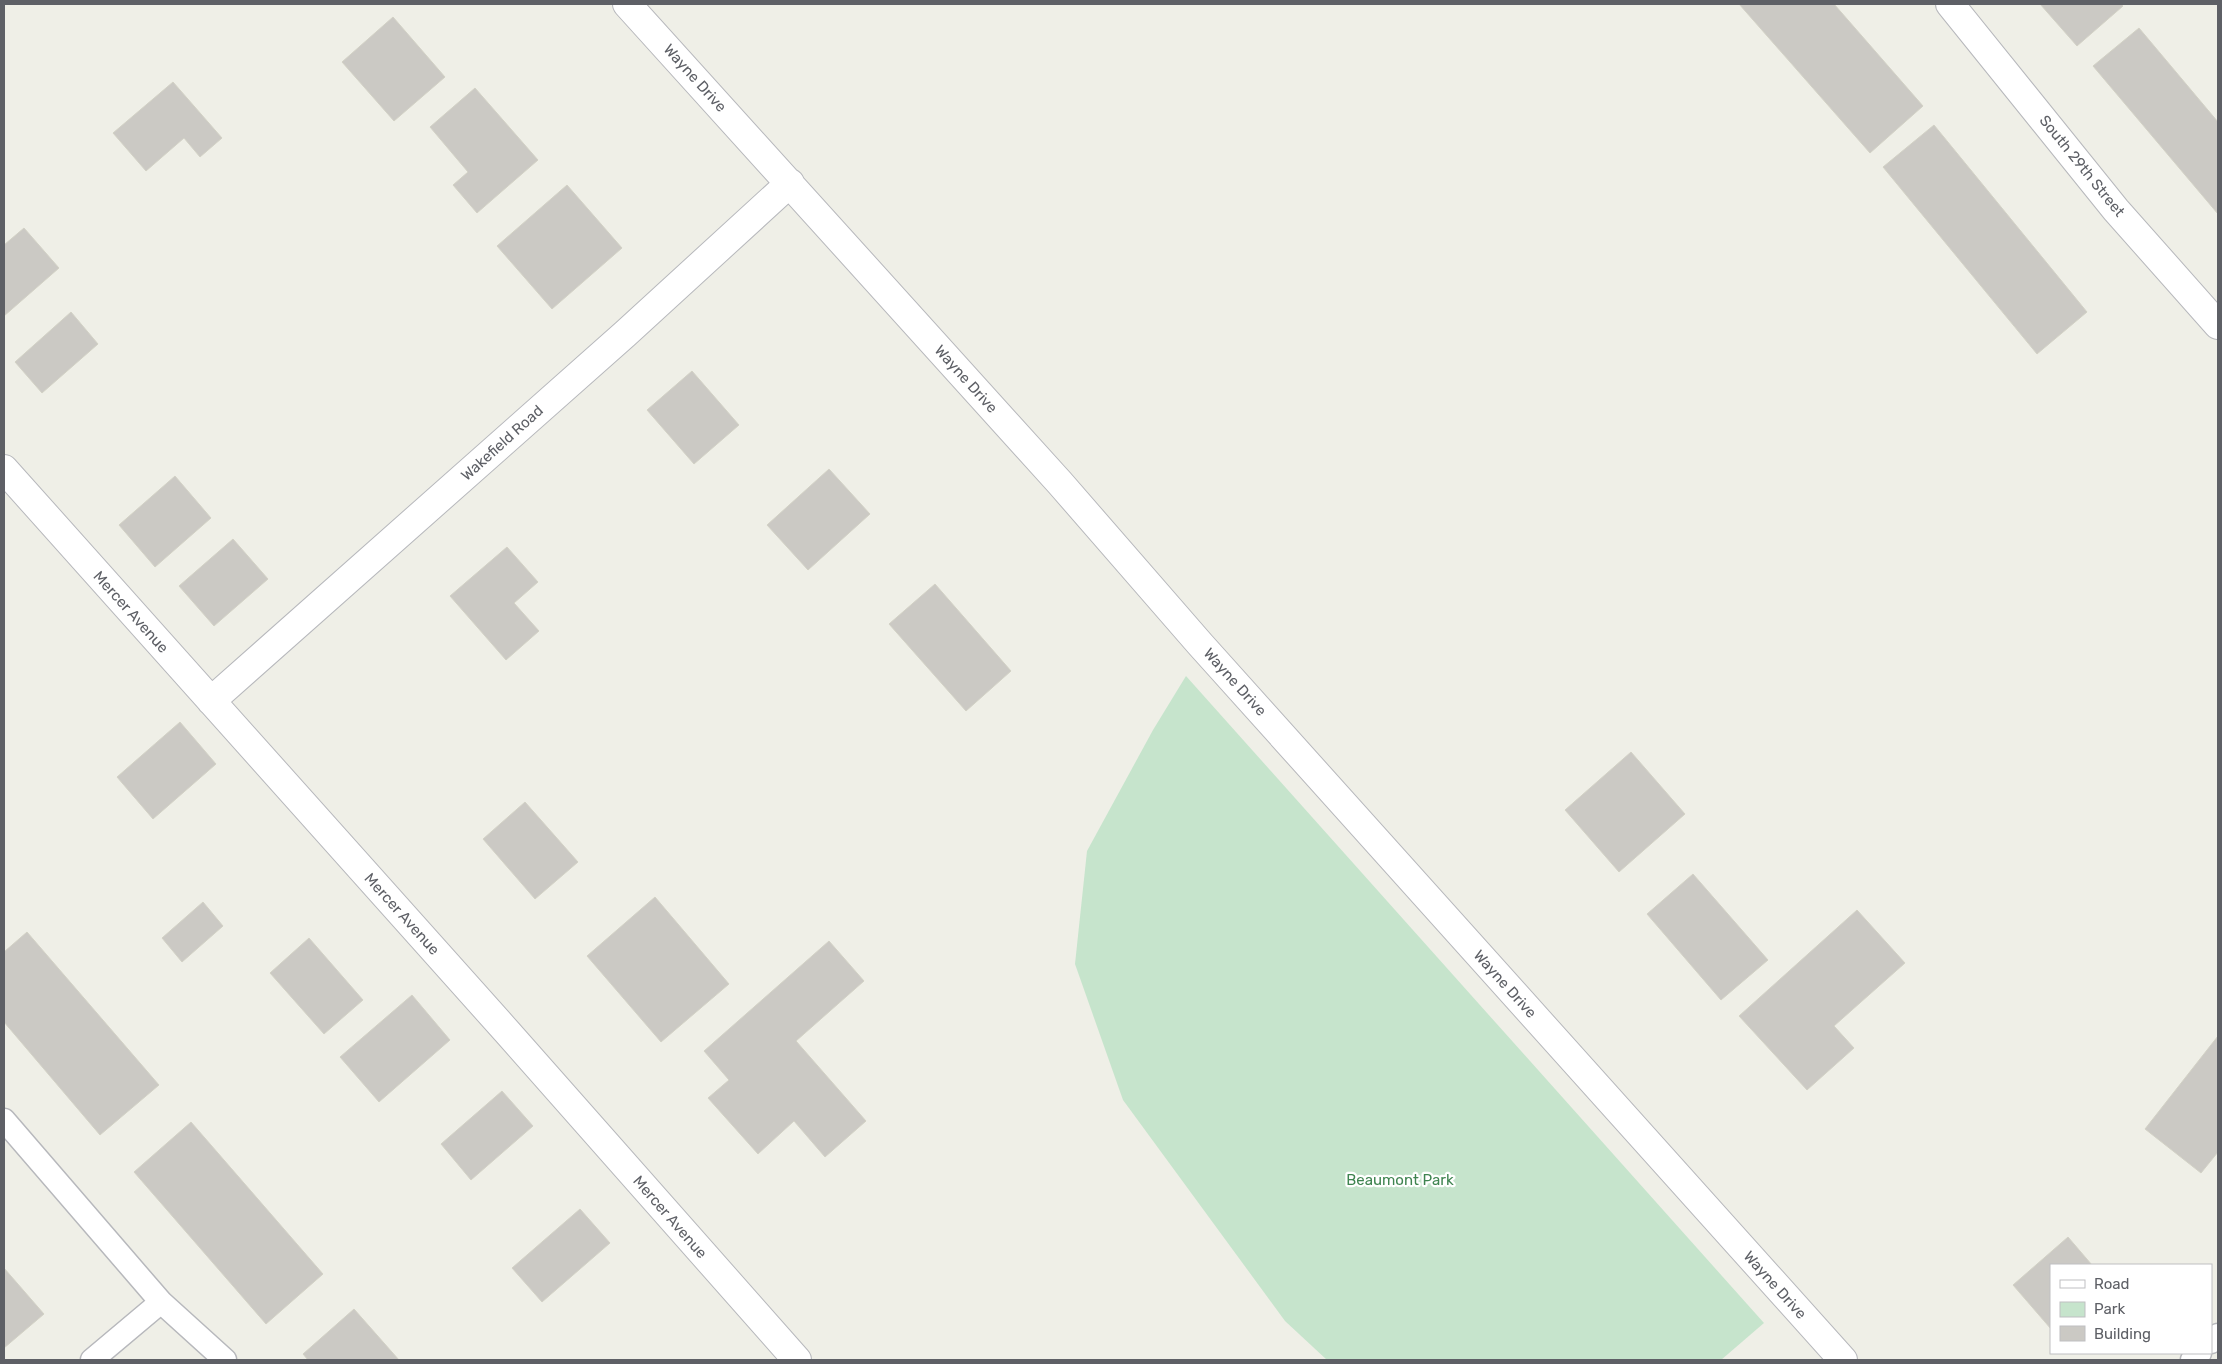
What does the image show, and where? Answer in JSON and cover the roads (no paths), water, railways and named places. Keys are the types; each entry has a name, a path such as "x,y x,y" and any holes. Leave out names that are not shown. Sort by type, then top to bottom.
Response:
{"street":[{"name":"Wayne Drive","path":"627,4 1060,483 1247,696 1843,1360"},
{"name":"South 29th Street","path":"1950,4 2116,210 2218,325"},
{"name":"Wakefield Road","path":"211,701 625,334 790,183"},
{"name":"Mercer Avenue","path":"4,469 797,1360"}],"lane":[{"path":"4,1120 161,1302 225,1360"},
{"path":"92,1360 161,1302"}],"park label":[{"name":"Beaumont Park","path":"1400,1180"}]}
